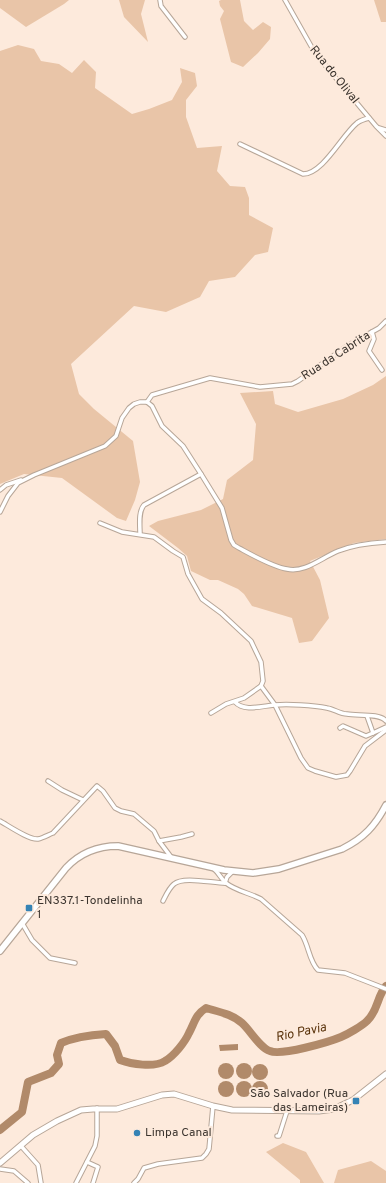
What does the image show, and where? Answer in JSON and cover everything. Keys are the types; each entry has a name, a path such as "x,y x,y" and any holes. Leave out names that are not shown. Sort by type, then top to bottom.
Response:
{"main road":[{"path":"0,951 66,868 76,858 83,854 99,848 114,846 171,857 232,872 253,873 279,869 342,849 364,836 372,828 386,805"}],"street":[{"path":"160,0 161,6 185,37"},
{"name":"Rua do Olival","path":"285,0 315,54 386,136"},
{"path":"240,144 303,174 308,174 317,169 356,124 369,118"},
{"name":"Rua do Olival","path":"376,126 386,130"},
{"name":"Rua da Cabrita","path":"0,490 6,485 24,480 105,446 116,436 122,418 129,408 140,402 147,402 152,394 210,378 260,387 292,384 358,338 372,332 386,321"},
{"path":"372,332 374,339 369,351 382,370"},
{"path":"147,402 152,406 162,426 183,446 201,474 222,508 234,545 239,548 285,569 300,570 349,547 362,544 386,542"},
{"path":"140,534 141,508 144,505 201,474"},
{"path":"0,512 8,496 18,483 24,480"},
{"path":"100,523 122,532 154,537 183,557 188,574 202,599 221,613 250,641 255,649 261,662 263,681 261,686 254,692 235,702 226,704 211,712"},
{"path":"261,686 275,705 300,758 308,768 315,771 336,777 347,774 365,746 386,730"},
{"path":"235,702 244,707 275,705 317,706 346,714 384,718 386,721"},
{"path":"368,716 373,732"},
{"path":"340,728 342,726 366,736 386,727"},
{"path":"48,781 62,790 84,800"},
{"path":"0,821 30,838 36,839 53,833 97,786 103,791 116,808 121,811 134,814 154,831 158,841 171,857"},
{"path":"158,841 192,834"},
{"path":"213,868 218,872 225,883"},
{"path":"222,879 224,870"},
{"path":"225,883 227,877 232,872"},
{"path":"163,901 169,890 175,883 180,881 187,880 225,883 261,899 298,931 306,942 314,967 318,970 345,973 386,989"},
{"path":"22,923 32,940 50,958 75,963"},
{"path":"0,1163 32,1135 56,1121 81,1110 97,1108 117,1109 162,1095 174,1094 232,1110 319,1111 334,1109 355,1099 386,1074"},
{"path":"134,1183 144,1168 158,1164 202,1158 209,1149 213,1106"},
{"path":"76,1183 95,1146 97,1136 97,1108"},
{"path":"277,1136 280,1136 287,1111"},
{"path":"21,1146 38,1165 41,1183"},
{"path":"87,1162 98,1167 93,1183"},
{"path":"0,1169 14,1171 28,1183"}],"shaded area":[{"path":"0,0 69,0 26,27 0,8"},
{"path":"119,0 145,0 141,14 148,42 124,17"},
{"path":"240,0 244,21 253,30 263,22 271,27 270,39 243,67 231,62 220,19 224,11 220,6 219,1"},
{"path":"374,0 386,0 386,22 381,22"},
{"path":"18,45 34,49 41,61 59,64 72,73 84,60 96,72 95,88 132,114 172,100 182,82 180,68 195,73 197,86 186,100 186,117 197,148 222,146 217,171 230,186 245,187 249,198 249,215 273,228 268,252 255,255 235,277 209,281 200,297 166,312 134,306 71,364 79,394 94,409 133,441 140,482 135,500 126,521 117,518 62,478 24,474 0,484 0,51"},
{"path":"386,376 386,539 354,543 310,561 320,580 329,618 312,641 299,643 292,618 252,606 244,594 238,589 218,580 210,580 191,571 187,556 149,526 158,521 201,510 223,499 227,480 253,460 256,424 240,393 273,391 275,404 298,412 343,399 373,385"},
{"path":"238,1044 238,1050 220,1051 219,1045"},
{"path":"226,1063 233,1068 234,1071 229,1078 226,1079 219,1074 218,1071 223,1064"},
{"path":"244,1063 251,1068 252,1071 247,1078 244,1079 237,1074 236,1071 241,1064"},
{"path":"260,1064 267,1069 268,1072 263,1079 260,1080 253,1075 252,1072 257,1065"},
{"path":"226,1081 233,1086 234,1089 229,1096 226,1097 219,1092 218,1089 223,1082"},
{"path":"244,1081 251,1086 252,1089 247,1096 244,1097 237,1092 236,1089 241,1082"},
{"path":"260,1081 267,1086 268,1089 263,1096 260,1097 253,1092 252,1089 257,1082"},
{"path":"283,1143 306,1152 324,1183 300,1183 300,1180 266,1152"},
{"path":"371,1161 386,1171 386,1183 334,1183 338,1170"}],"waterway":[{"name":"Rio Pavia","path":"0,1130 22,1112 28,1082 51,1073 59,1064 57,1055 61,1043 66,1041 106,1034 115,1046 120,1060 142,1065 160,1063 172,1056 179,1048 187,1037 197,1016 206,1008 234,1017 245,1026 266,1049 270,1051 284,1052 316,1045 341,1037 362,1025 371,1017 386,986"}],"place":[{"name":"EN337.1-Tondelinha 1","path":"29,908"},
{"name":"São Salvador (Rua das Lameiras)","path":"356,1101"},
{"name":"Limpa Canal","path":"137,1133"}]}
